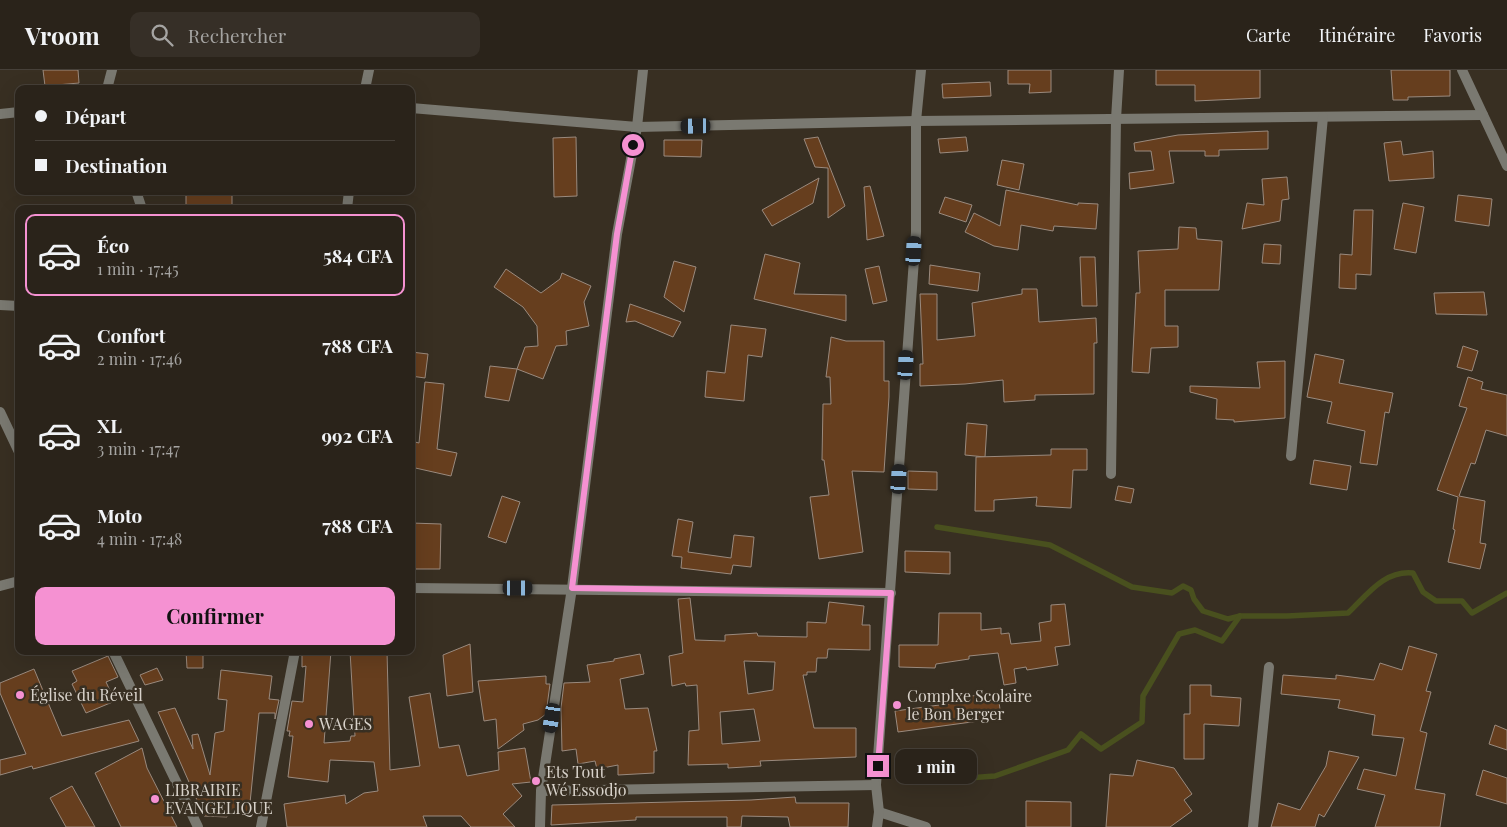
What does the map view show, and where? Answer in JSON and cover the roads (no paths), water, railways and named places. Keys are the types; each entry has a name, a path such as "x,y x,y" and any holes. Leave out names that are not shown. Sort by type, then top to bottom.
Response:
{"street":[{"path":"108,85 112,70"},
{"path":"367,85 369,70"},
{"path":"540,827 541,791 572,588 617,234 637,127 643,70"},
{"path":"877,827 879,812 876,785 916,232 916,121 920,70"},
{"path":"1111,474 1116,119 1119,70"},
{"path":"1462,70 1507,166"},
{"path":"415,108 637,127 916,121 1483,115"},
{"path":"0,114 15,112"},
{"path":"1292,456 1323,117"},
{"path":"0,305 15,306"},
{"path":"0,412 15,444"},
{"path":"0,586 15,582"},
{"path":"415,588 572,588 891,593"},
{"path":"115,655 198,827"},
{"path":"262,827 294,655"},
{"path":"1253,827 1269,667"},
{"path":"541,791 876,785"},
{"path":"879,812 926,827"}],"waterway":[{"path":"937,527 1050,545 1132,587 1172,593 1183,586 1191,590 1194,599 1203,611 1228,619 1240,616 1348,613 1377,585 1393,575 1403,573 1413,573 1423,592 1436,601 1462,601 1472,613 1507,593"},
{"path":"914,776 968,778 995,776 1068,750 1081,734 1101,749 1142,722 1143,696 1179,634 1195,630 1222,641 1240,616"}],"place":[{"name":"Église du Réveil","path":"20,695"},
{"name":"Complxe Scolaire le Bon Berger","path":"897,705"},
{"name":"WAGES","path":"309,724"},
{"name":"Ets Tout Wé Essodjo","path":"536,781"},
{"name":"LIBRAIRIE EVANGELIQUE","path":"155,799"}]}
